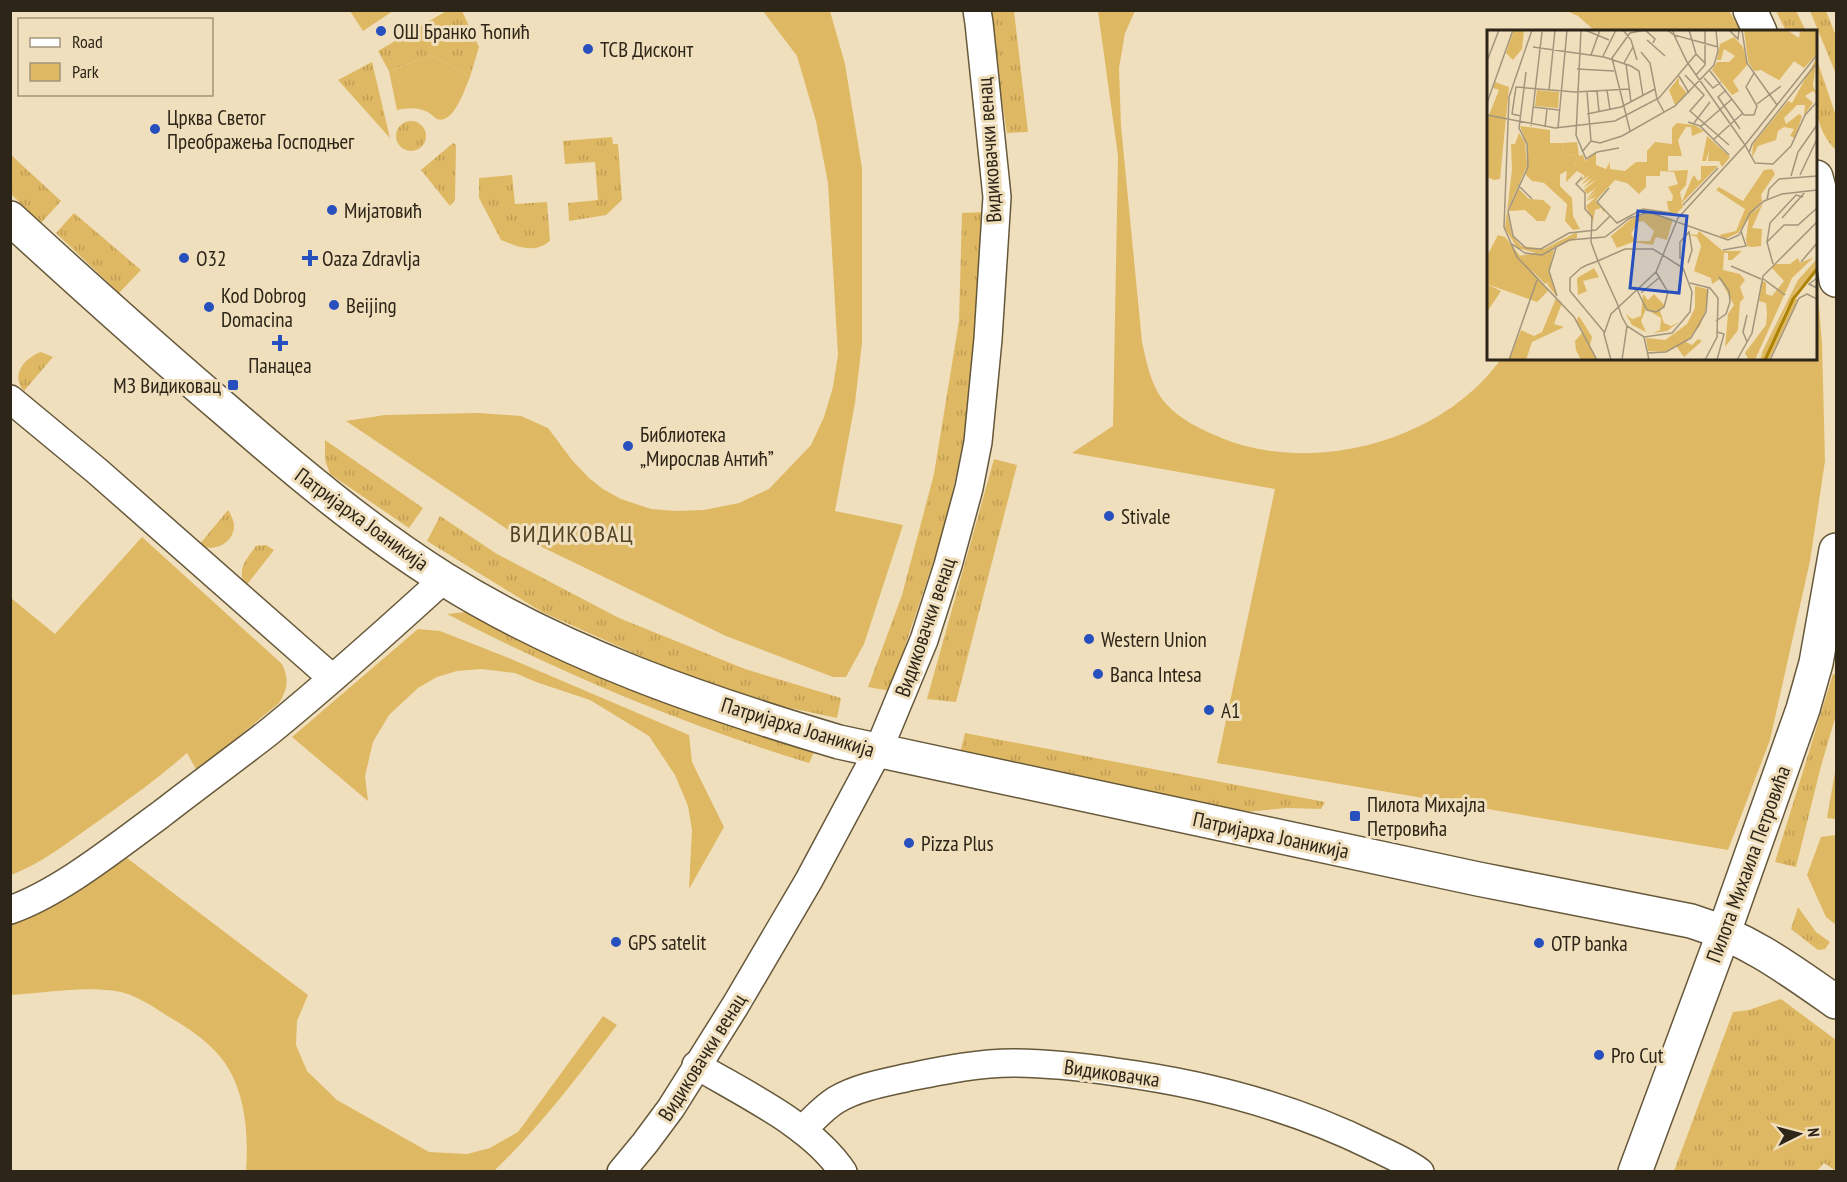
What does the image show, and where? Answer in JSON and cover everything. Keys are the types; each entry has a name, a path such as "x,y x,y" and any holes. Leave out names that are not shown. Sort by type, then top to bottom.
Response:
{"main road":[{"path":"1750,10 1759,30"},
{"path":"1824,184 1836,280"},
{"name":"Патријарха Јоаникија","path":"10,219 111,311 285,461 351,514 444,579 539,632 656,681 770,721 839,742 1467,876 1691,921 1724,932 1776,959 1836,1002"},
{"name":"Пилота Михаила Петровића","path":"1635,1172 1724,932 1803,709 1821,641 1836,550"}],"street":[{"name":"Видиковачки венац","path":"621,1172 671,1108 735,1006 809,880 878,751 924,640 948,565 969,489 978,442 988,339 997,197 976,10"},
{"path":"10,399 97,471 332,678"},
{"path":"10,910 31,903 123,843 270,731 444,579"},
{"name":"Видиковачка","path":"802,1130 840,1098 892,1081 937,1071 981,1065 1042,1064 1135,1075 1232,1093 1324,1123 1420,1172"},
{"path":"696,1065 802,1130 826,1151 843,1172"}],"green space":[{"path":"448,10 462,11 479,47 470,77 431,55 389,71 378,51"},
{"path":"350,11 393,11 363,31"},
{"path":"763,11 830,11 845,64 862,168 862,343 855,403 835,511 903,525 864,644 846,677 833,677 726,636 513,533 346,421 385,415 478,413 521,416 548,428 572,460 603,489 621,499 651,509 704,510 739,503 769,489 811,445 824,417 833,387 838,355 828,183 816,121 797,56"},
{"path":"988,11 1014,11 1028,132 1007,133"},
{"path":"1098,11 1135,11 1125,33 1119,68 1121,126 1142,342 1153,383 1167,405 1190,423 1217,436 1253,448 1292,453 1332,452 1372,444 1410,431 1445,412 1476,388 1500,360 1817,360 1817,281 1822,344 1825,461 1810,561 1770,740 1728,850 1217,763 1275,489 1072,453 1113,426 1118,156"},
{"path":"1567,11 1729,11 1740,30 1594,30 1578,16"},
{"path":"1776,11 1796,11 1806,30 1786,30"},
{"path":"1810,11 1826,11 1836,36 1836,74"},
{"path":"431,55 470,77 454,111 449,117 443,119 437,119 428,112 418,109 397,110 389,71"},
{"path":"1817,60 1836,116 1836,150 1828,141 1818,119"},
{"path":"372,62 390,138 338,80"},
{"path":"411,121 417,122 425,130 425,142 417,150 411,151 405,150 397,142 396,136 397,130 405,122"},
{"path":"612,137 613,144 618,144 622,200 606,215 569,221 568,203 598,200 595,162 565,164 563,141"},
{"path":"453,143 456,145 455,200 450,206 421,170"},
{"path":"10,154 61,201 41,223 11,194"},
{"path":"512,175 515,204 547,202 550,241 544,245 526,248 501,240 479,198 479,178"},
{"path":"986,212 970,410 945,527 890,691 868,687 902,595 934,474 959,321 962,213"},
{"path":"74,213 141,270 119,293 56,233"},
{"path":"41,352 53,357 24,391 18,379 21,368 29,358"},
{"path":"325,440 423,508 409,528 330,474 325,460"},
{"path":"994,459 1017,465 956,702 927,699"},
{"path":"228,510 234,524 227,541 211,548 199,545"},
{"path":"440,516 497,554 619,618 745,669 841,698 837,718 762,702 667,668 542,612 427,541"},
{"path":"142,537 282,664 286,674 284,693 279,703 197,771 187,753 138,792 60,848 11,875 11,598 55,634"},
{"path":"266,545 274,550 245,587 242,570 246,561 256,546"},
{"path":"475,611 815,750 809,763 670,715 535,657 447,614"},
{"path":"418,629 440,631 689,735 692,762 724,827 689,889 692,830 688,806 675,775 649,736 590,700 515,673 482,669 457,671 437,677 418,688 389,715 373,742 365,776 368,801 292,737"},
{"path":"1833,674 1836,675 1836,715 1796,867 1775,862"},
{"path":"965,733 1325,802 1321,809 1287,808 1245,812 960,753"},
{"path":"1836,768 1836,819 1827,818"},
{"path":"1836,835 1836,925 1826,917 1807,875 1821,837"},
{"path":"127,858 308,995 297,1021 296,1045 307,1071 337,1100 429,1152 467,1154 490,1148 518,1132 603,1016 617,1025 543,1119 494,1171 246,1171 247,1138 238,1089 222,1060 195,1034 142,1000 116,991 77,990 11,995 11,921 57,902"},
{"path":"1798,907 1816,932 1830,942 1825,949 1818,950 1791,929"},
{"path":"1781,999 1836,1040 1836,1171 1824,1163 1817,1171 1674,1171 1733,1012 1749,1010"}],"place":[{"name":"ОШ Бранко Ћопић","path":"381,31"},
{"name":"ТСВ Дисконт","path":"588,49"},
{"name":"Црква Светог Преображења Господњег","path":"155,129"},
{"name":"Мијатовић","path":"332,210"},
{"name":"О32","path":"184,258"},
{"name":"Oaza Zdravlja","path":"310,258"},
{"name":"Beijing","path":"334,305"},
{"name":"Kod Dobrog Domacina","path":"209,307"},
{"name":"Панацеа","path":"280,343"},
{"name":"МЗ Видиковац","path":"233,385"},
{"name":"Библиотека „Мирослав Антић”","path":"628,446"},
{"name":"Stivale","path":"1109,516"},
{"name":"Western Union","path":"1089,639"},
{"name":"Banca Intesa","path":"1098,674"},
{"name":"A1","path":"1209,710"},
{"name":"Пилота Михајла Петровића","path":"1355,816"},
{"name":"Pizza Plus","path":"909,843"},
{"name":"GPS satelit","path":"616,942"},
{"name":"OTP banka","path":"1539,943"},
{"name":"Pro Cut","path":"1599,1055"}],"district":[{"name":"ВИДИКОВАЦ","path":"572,533"}]}
